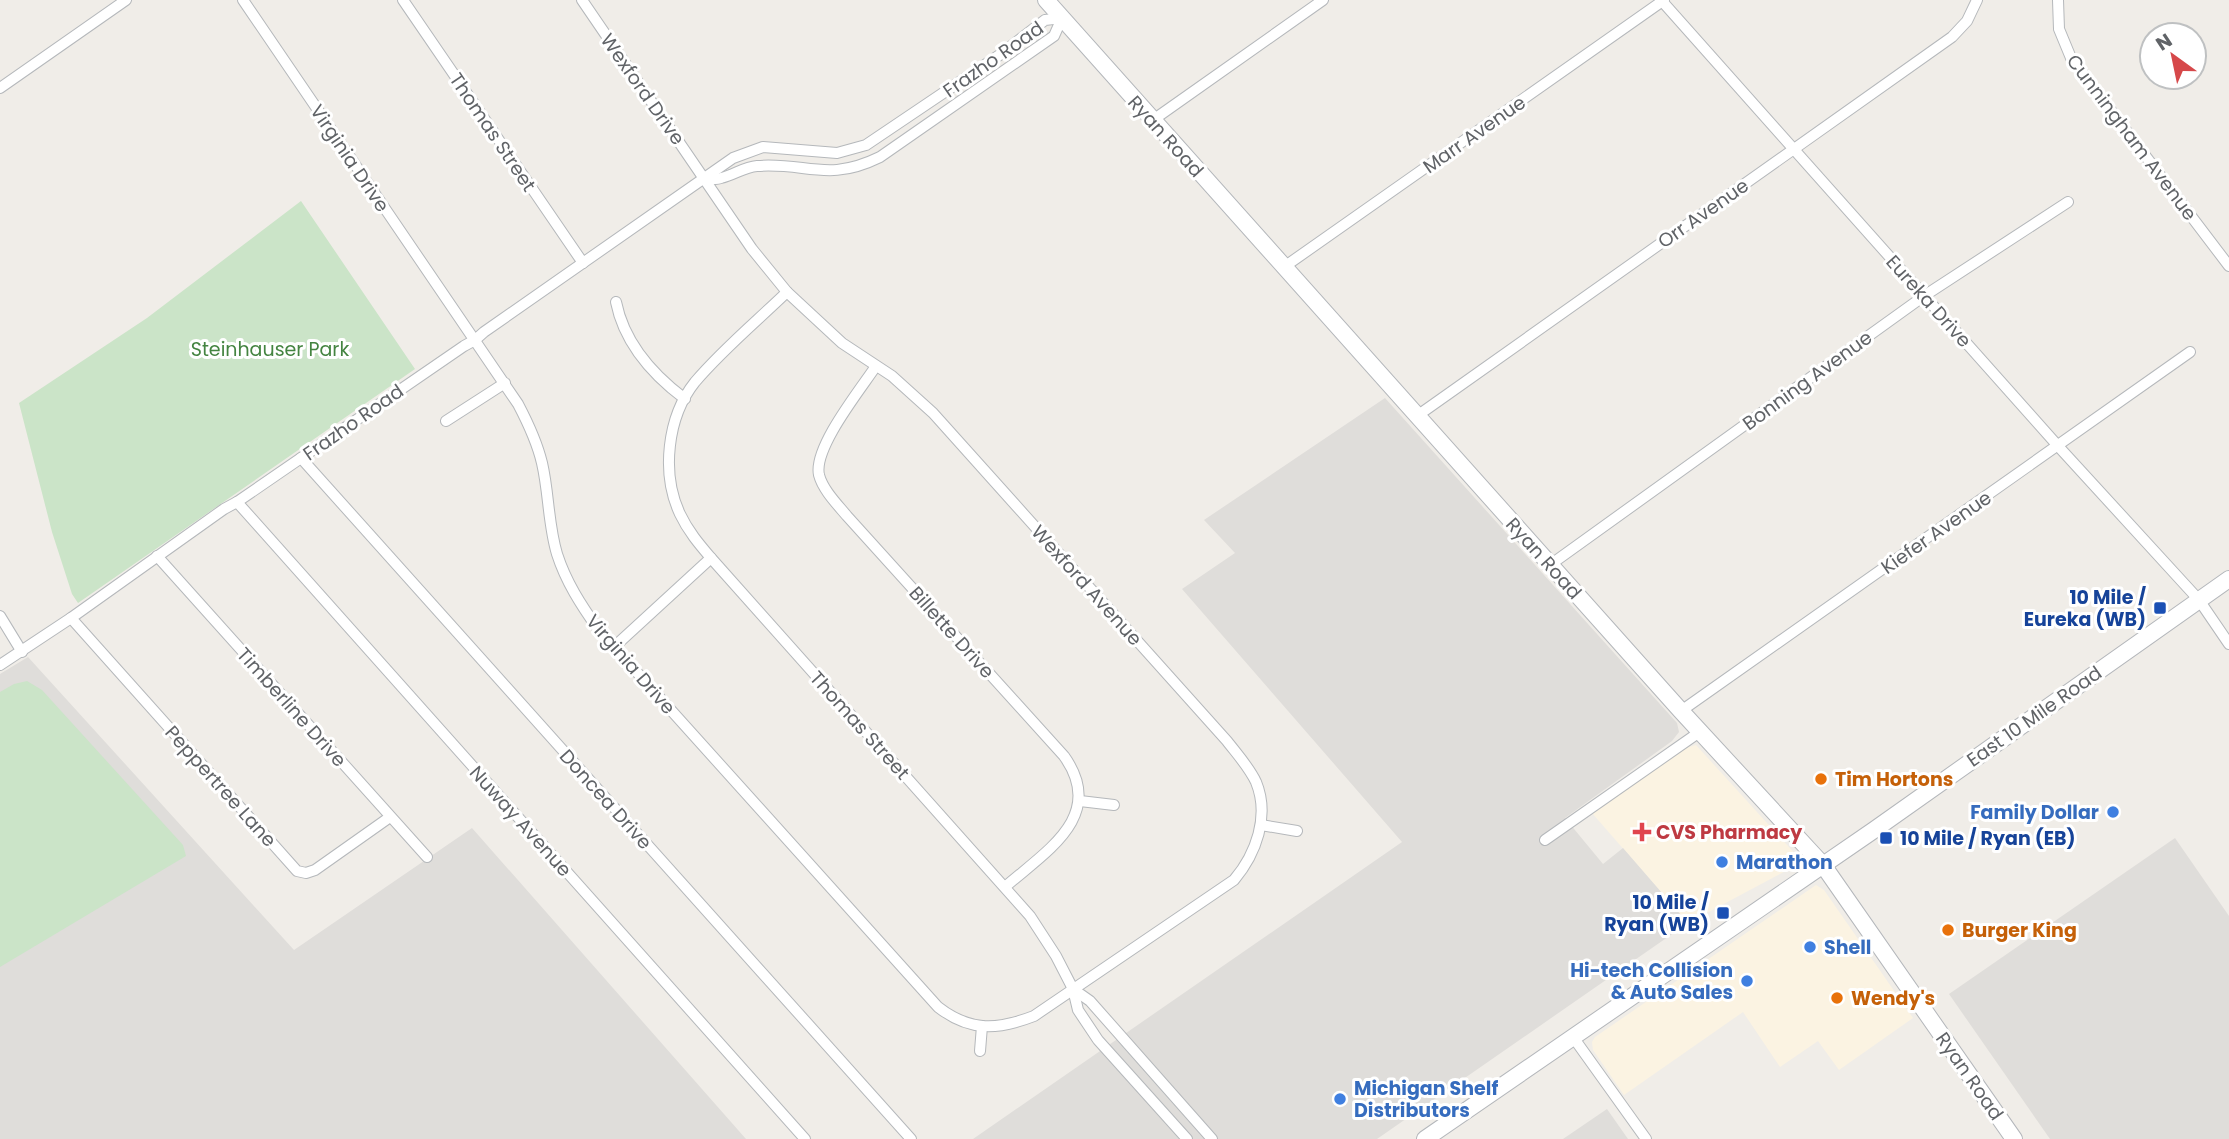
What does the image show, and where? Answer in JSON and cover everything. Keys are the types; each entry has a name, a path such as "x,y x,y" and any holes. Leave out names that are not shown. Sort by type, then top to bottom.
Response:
{"main road":[{"name":"Ryan Road","path":"1046,0 1681,711 1823,865 2014,1139"},
{"name":"East 10 Mile Road","path":"1425,1139 1823,865 2229,579"}],"street":[{"path":"0,88 126,0"},
{"name":"Virginia Drive","path":"243,0 505,383 530,427 542,463 552,534 571,589 598,629 929,998 951,1017 982,1027 999,1027 1034,1016 1073,989"},
{"name":"Thomas Street","path":"403,0 583,263"},
{"name":"Wexford Drive","path":"582,0 705,179"},
{"path":"1153,120 1323,0"},
{"name":"Eureka Drive","path":"1662,0 2058,446 2199,600 2229,644"},
{"name":"Marr Avenue","path":"1284,267 1662,0"},
{"name":"Orr Avenue","path":"1417,416 1952,37 1967,22 1977,0"},
{"name":"Cunningham Avenue","path":"2058,0 2059,29 2071,58 2229,266"},
{"name":"Frazho Road","path":"705,179 722,178 757,166 833,171 866,164 1054,36 1062,18"},
{"name":"Frazho Road","path":"0,665 23,652 157,556 475,340 733,158 753,149 788,148 837,153 866,145 989,62 1045,20 1062,18"},
{"name":"Wexford Avenue","path":"705,179 752,249 787,292 842,343 892,376 933,413 1227,741 1256,783 1261,803 1261,825 1246,865 1234,880 1073,989"},
{"name":"Bonning Avenue","path":"1550,565 1924,296 2068,202"},
{"name":"Thomas Street","path":"787,292 708,369 685,399 672,437 669,475 680,513 691,533 711,558 1005,887 1046,940 1073,989 1090,1001 1208,1137"},
{"path":"616,302 625,331 646,362 660,380 685,399"},
{"name":"Kiefer Avenue","path":"1681,711 2190,352"},
{"name":"Billette Drive","path":"876,366 824,444 819,466 821,481 847,516 1064,756 1077,783 1080,801"},
{"path":"446,421 505,383"},
{"name":"Doncea Drive","path":"301,458 911,1139"},
{"name":"Nuway Avenue","path":"237,502 805,1139"},
{"name":"Timberline Drive","path":"157,556 427,857"},
{"path":"614,647 711,558"},
{"path":"0,616 23,652"},
{"name":"Peppertree Lane","path":"71,618 297,871 311,872 390,817"},
{"path":"1545,840 1701,731"},
{"path":"1005,887 1061,837 1072,823 1080,801 1114,805"},
{"path":"1261,825 1297,831"},
{"path":"1073,989 1078,1010 1098,1040 1187,1139"},
{"path":"980,1051 982,1027"},
{"path":"1573,1037 1646,1139"},
{"path":"1157,1104 1171,1093"}],"shaded area":[{"path":"1385,398 1677,723 1679,732 1672,741 1565,818 1603,864 1623,848 1688,923 1377,1139 973,1139 1402,842 1182,589 1235,553 1204,520"},
{"path":"28,657 294,950 472,828 746,1139 0,1139 0,674"},
{"path":"1696,745 1798,857 1798,861 1795,866 1688,923 1592,813 1686,748"},
{"path":"2175,838 2229,916 2229,1139 2050,1139 1949,994"},
{"path":"1816,885 1824,890 1913,1018 1839,1070 1818,1041 1780,1067 1743,1012 1624,1095 1593,1050 1592,1042 1595,1037"},
{"path":"1607,1109 1628,1139 1563,1139"}],"green space":[{"name":"Steinhauser Park","path":"301,201 415,369 78,603 72,594 52,532 19,403 147,318"},
{"path":"27,681 42,690 183,845 186,856 0,967 0,692 14,684"}],"place":[{"name":"10 Mile / Eureka (WB)","path":"2160,608"},
{"name":"Tim Hortons","path":"1821,779"},
{"name":"Family Dollar","path":"2113,812"},
{"name":"CVS Pharmacy","path":"1642,832"},
{"name":"10 Mile / Ryan (EB)","path":"1886,838"},
{"name":"Marathon","path":"1722,862"},
{"name":"10 Mile / Ryan (WB)","path":"1723,913"},
{"name":"Burger King","path":"1948,930"},
{"name":"Shell","path":"1810,947"},
{"name":"Hi-tech Collision & Auto Sales","path":"1747,981"},
{"name":"Wendy's","path":"1837,998"},
{"name":"Michigan Shelf Distributors","path":"1340,1099"}]}
